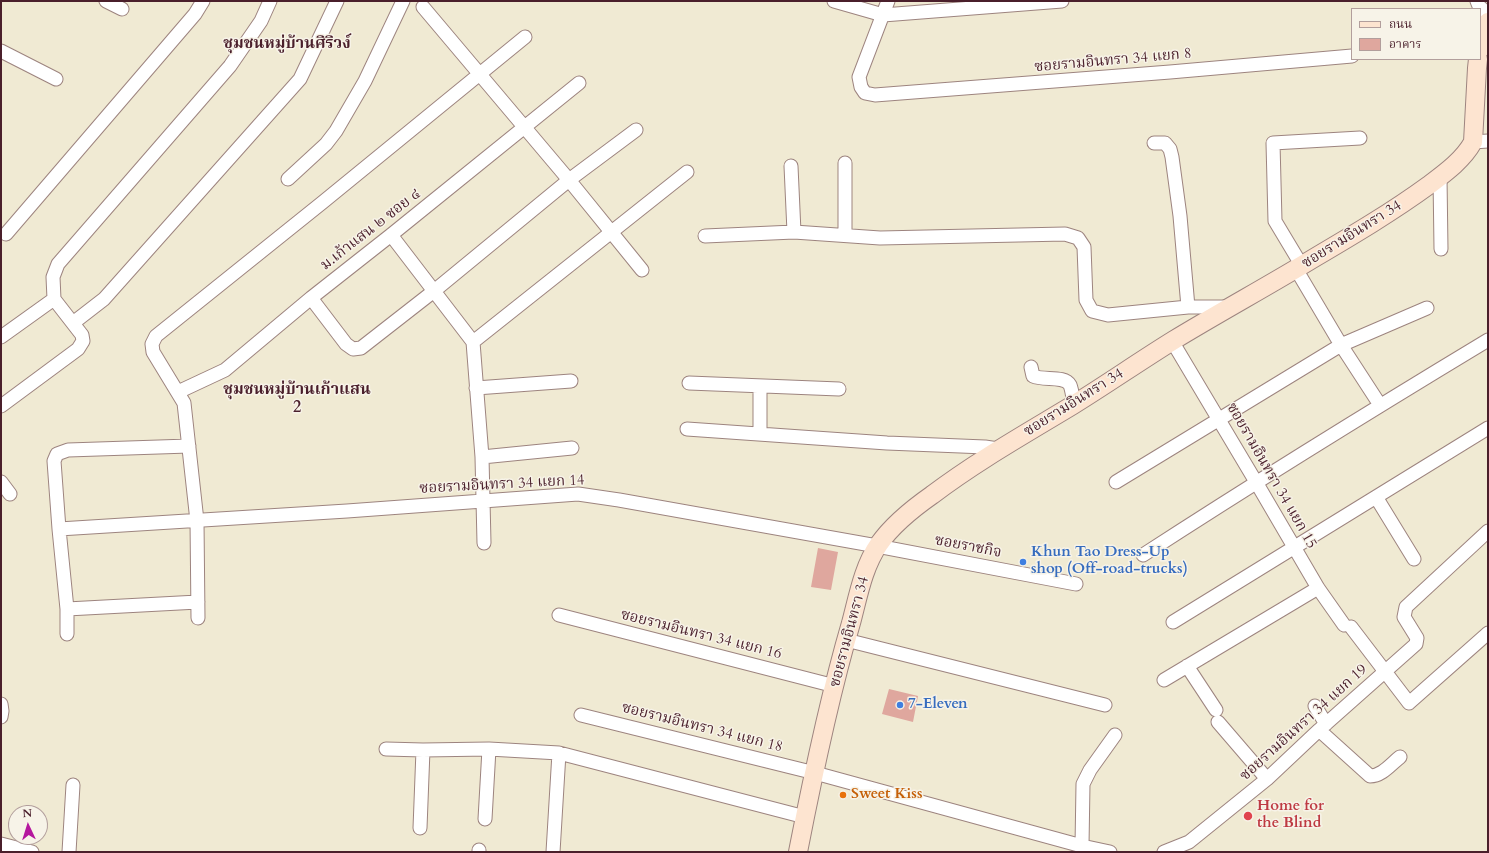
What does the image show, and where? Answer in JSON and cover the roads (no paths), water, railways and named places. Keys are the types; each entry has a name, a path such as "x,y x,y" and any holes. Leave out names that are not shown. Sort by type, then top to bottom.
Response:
{"street":[{"path":"106,1 122,9"},
{"path":"6,234 195,14 203,1"},
{"path":"1,406 78,349 83,341 82,335 54,299 53,277 58,264 230,66 261,21 270,1"},
{"path":"73,323 104,299 300,79 337,1"},
{"path":"288,179 326,144 336,131 365,81 403,1"},
{"path":"834,1 883,15 1062,1"},
{"path":"883,15 888,1"},
{"path":"1477,1 1479,6 1488,14"},
{"path":"424,7 569,180 642,270"},
{"name":"ซอยรามอินทรา 34 แยก 8","path":"883,15 859,77 861,87 866,93 875,95 1351,56"},
{"name":"ซอยรามอินทรา 34","path":"1481,49 1488,22"},
{"path":"198,618 197,521 184,403 153,352 152,344 156,336 525,37"},
{"path":"1,51 56,79"},
{"name":"ซอยรามอินทรา 34","path":"798,852 846,640 865,574 877,546 891,528 945,485 998,449 1074,404 1172,341 1382,217 1440,177 1481,142 1477,68 1479,60"},
{"name":"ม.เก้าแสน ๒ ซอย ๔","path":"178,392 225,370 311,298 579,83"},
{"path":"311,298 346,344 353,349 361,348 569,180 636,130"},
{"path":"1360,138 1273,143 1274,221 1341,344 1380,405"},
{"path":"1154,143 1165,143 1170,149 1172,158 1180,216 1188,307"},
{"path":"845,163 845,235"},
{"path":"791,166 794,232"},
{"path":"473,342 687,172"},
{"path":"1440,177 1441,249"},
{"path":"705,236 794,232 880,238 1065,234 1078,238 1084,247 1086,300 1092,311 1108,315 1188,307 1231,307"},
{"path":"391,235 473,342 482,457 484,543"},
{"path":"1,337 54,299"},
{"path":"1116,482 1341,344 1427,308"},
{"path":"1143,555 1256,482 1488,340"},
{"name":"ซอยรามอินทรา 34 แยก 15","path":"1172,341 1219,418 1318,588 1385,673"},
{"path":"1031,367 1034,376 1039,379 1065,380 1069,384 1074,404"},
{"path":"476,388 571,381"},
{"path":"688,383 839,389"},
{"path":"760,387 760,434"},
{"path":"1173,622 1488,428"},
{"path":"688,429 998,449"},
{"path":"67,634 67,609 54,461 57,454 68,450 189,446"},
{"path":"482,457 572,448"},
{"path":"1,482 10,494"},
{"name":"ซอยรามอินทรา 34 แยก 14","path":"59,529 482,502 578,494 627,501 877,546"},
{"path":"1376,497 1414,559"},
{"path":"1385,673 1417,642 1417,638 1405,619 1404,610 1406,607 1488,532"},
{"name":"ซอยราชกิจ","path":"877,546 1076,584"},
{"path":"1164,680 1318,588"},
{"path":"67,609 198,602"},
{"name":"ซอยรามอินทรา 34 แยก 16","path":"559,615 835,686"},
{"name":"ซอยรามอินทรา 34 แยก 19","path":"1164,852 1189,842 1268,779 1323,727 1385,673 1409,703 1488,633"},
{"path":"846,640 1105,705"},
{"path":"1187,666 1217,716 1268,779"},
{"path":"1,704 1,717"},
{"path":"1315,706 1323,727 1370,776 1375,776 1381,773 1400,757"},
{"name":"ซอยรามอินทรา 34 แยก 18","path":"581,715 815,773"},
{"path":"1082,846 1084,784 1090,770 1115,735"},
{"path":"386,749 489,750 559,753 805,817"},
{"path":"420,828 423,750"},
{"path":"485,819 489,750"},
{"path":"553,852 559,753"},
{"path":"815,773 1082,846 1110,852"},
{"path":"69,852 72,785"},
{"path":"1,844 32,852"}],"place":[{"name":"Khun Tao Dress-Up shop (Off-road-trucks)","path":"1023,562"},
{"name":"7-Eleven","path":"900,705"},
{"name":"Sweet Kiss","path":"843,795"},
{"name":"Home for the Blind","path":"1248,816"}],"district":[{"name":"ชุมชนหมู่บ้านศิริวง์","path":"287,44"},
{"name":"ชุมชนหมู่บ้านเก้าแสน 2","path":"297,399"}]}
